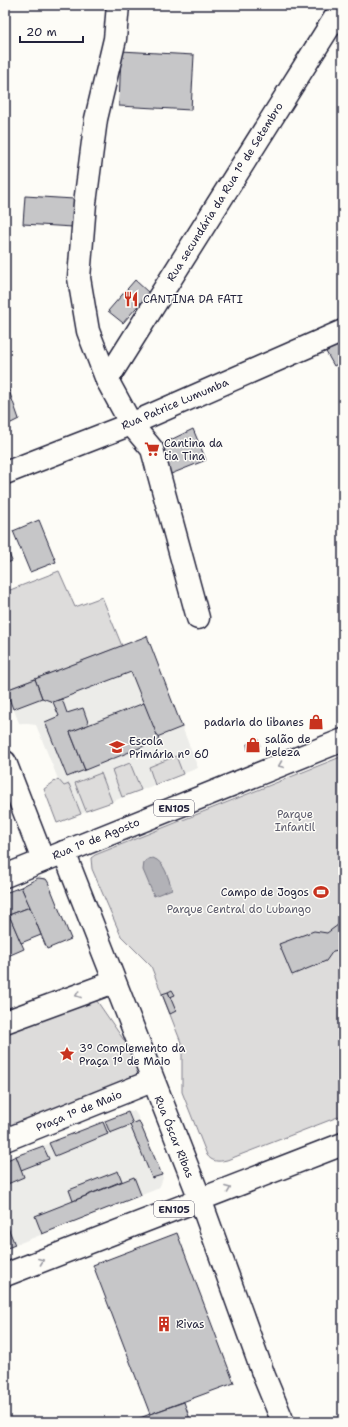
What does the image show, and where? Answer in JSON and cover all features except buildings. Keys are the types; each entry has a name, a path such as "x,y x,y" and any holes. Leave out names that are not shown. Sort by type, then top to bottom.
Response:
{"street":[{"path":"118,5 115,38 96,119 85,203 79,278 88,331 108,380 131,424 152,449 198,618"},
{"name":"Rua secundária da Rua 1º de Setembro","path":"108,380 343,5"},
{"name":"Rua Patrice Lumumba","path":"5,473 131,424 343,331"},
{"name":"Rua 1º de Agosto","path":"5,876 343,740"},
{"path":"5,762 44,860"},
{"name":"Rua Óscar Ribas","path":"64,852 152,1082 200,1199 282,1422"},
{"path":"5,1022 114,982"},
{"name":"Praça 1º de Maio","path":"5,1140 152,1082"},
{"name":"EN105","path":"5,1275 343,1144"}],"shaded area":[{"name":"Escola Primária nº 60","path":"147,636 198,768 57,823 44,789 58,779 36,725 19,723 6,690"},
{"path":"153,858 163,867 172,889 154,896 143,870 144,862"},
{"path":"134,1111 163,1178 160,1186 157,1189 5,1249 5,1161 128,1112"}],"green space":[{"path":"59,571 75,607 102,597 122,646 6,690 5,592"},
{"path":"176,756 183,774 155,785 149,767"},
{"name":"Parque Central do Lubango","path":"343,756 343,1115 227,1160 213,1160 207,1155 182,1092 182,1045 151,966 121,936 92,869 91,858 95,855"},
{"path":"130,763 141,790 122,797 112,770"},
{"path":"101,773 112,802 86,811 75,783"},
{"path":"58,779 64,786 69,784 81,814 57,823 44,789"},
{"path":"88,988 152,1081 5,1143 5,1012"}],"place":[{"name":"CANTINA DA FATI","path":"131,299"},
{"name":"Cantina da tia Tina","path":"152,449"},
{"name":"padaria do libanes","path":"316,722"},
{"name":"salão de beleza","path":"253,745"},
{"name":"Escola Primária nº 60","path":"117,747"},
{"name":"Campo de Jogos","path":"321,892"},
{"name":"3º Complemento da Praça 1º de Maio","path":"67,1054"},
{"name":"Rivas","path":"164,1324"}],"park label":[{"name":"Parque Infantil","path":"295,820"}]}
